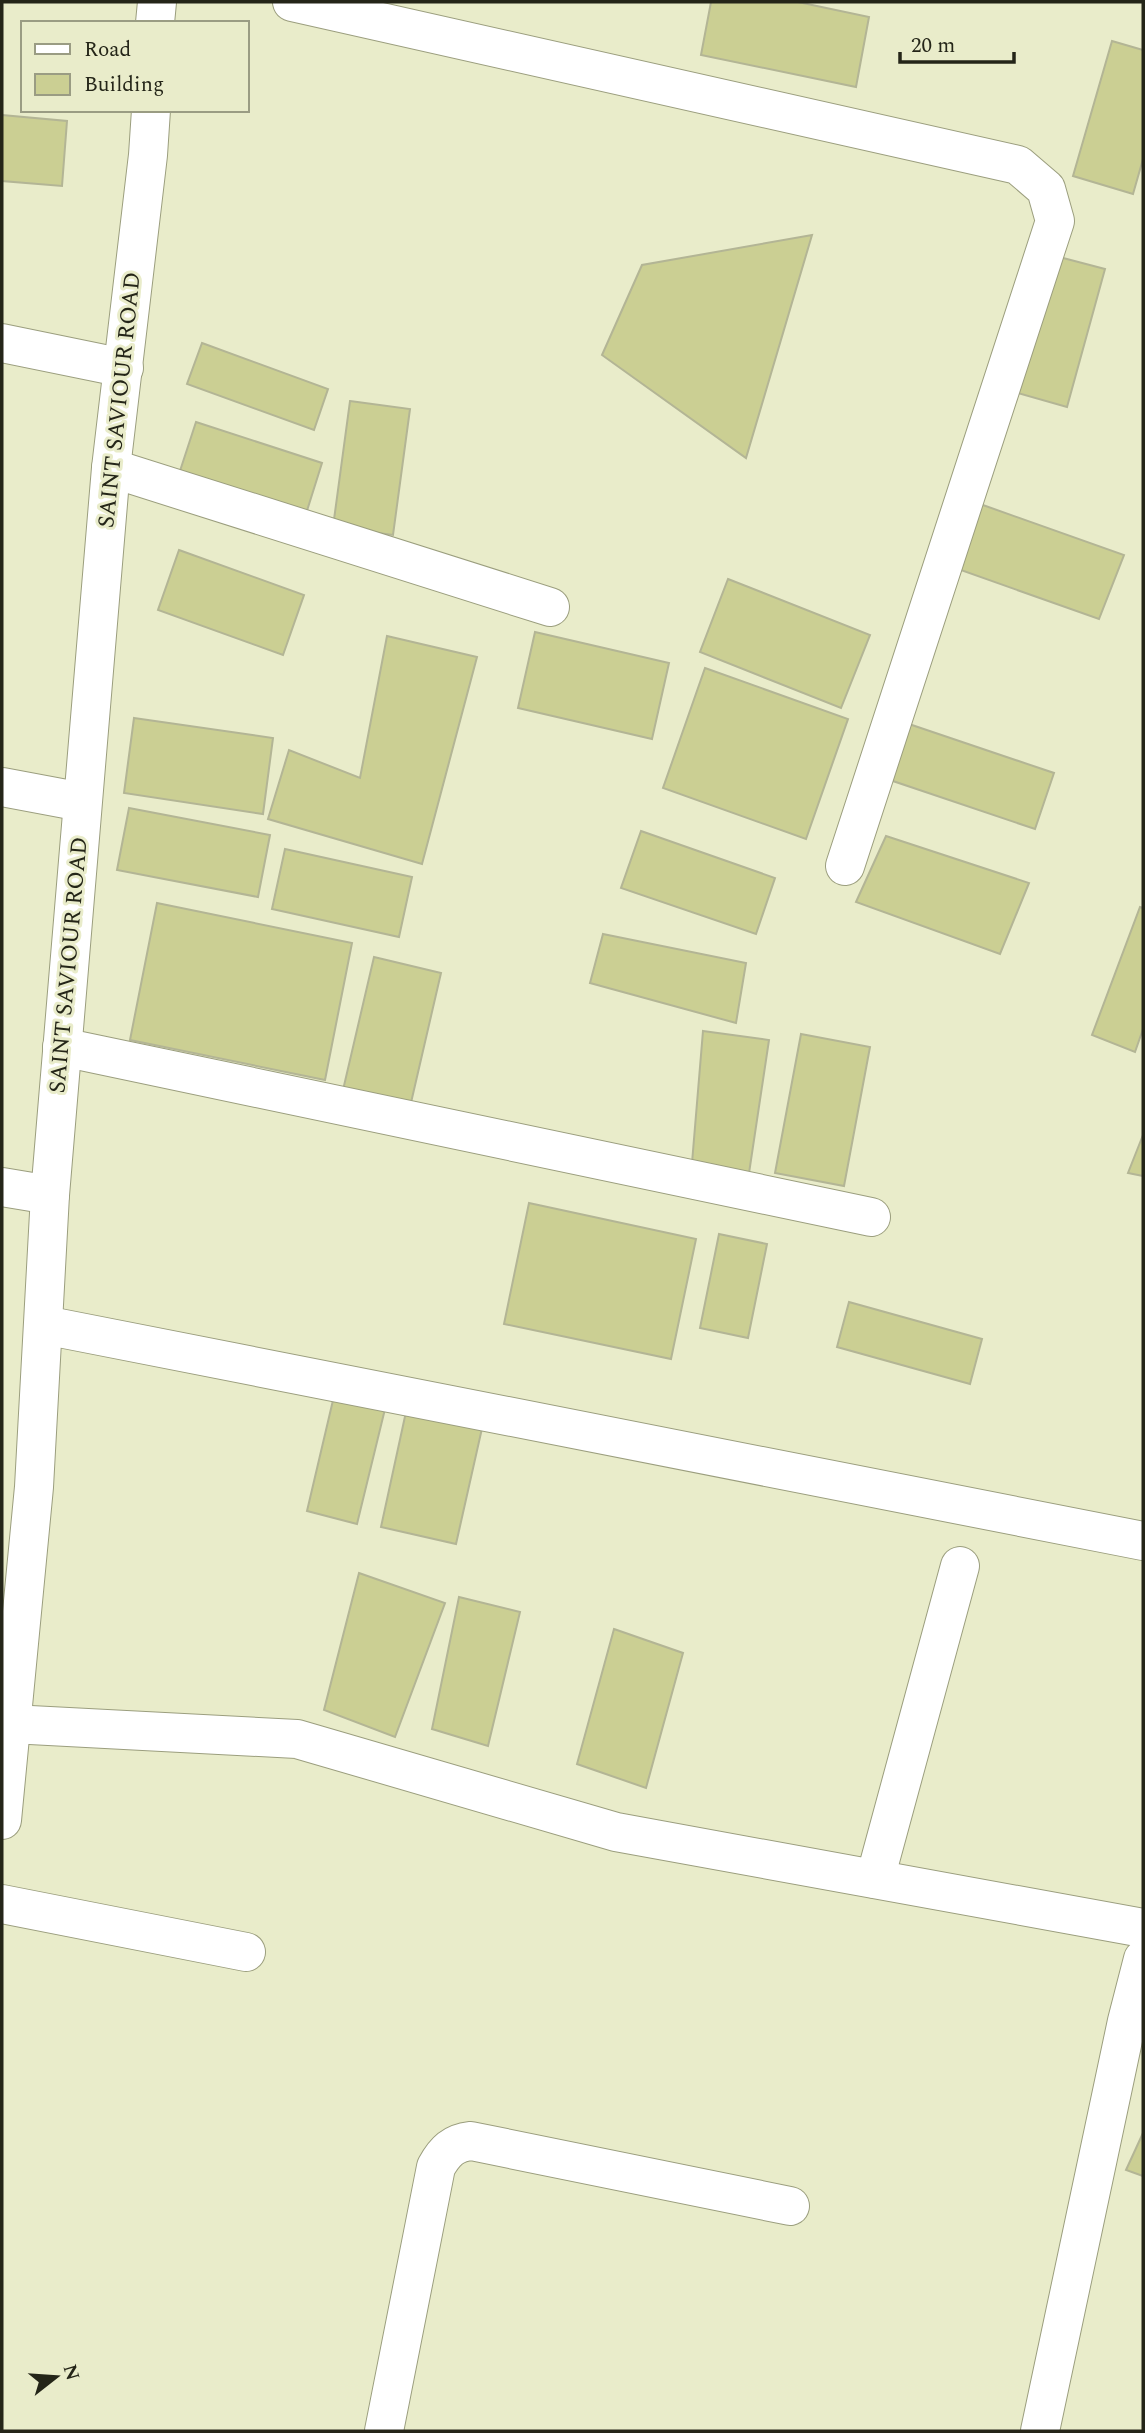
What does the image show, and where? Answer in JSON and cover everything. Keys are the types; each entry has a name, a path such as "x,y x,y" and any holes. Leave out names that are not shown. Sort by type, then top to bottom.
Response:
{"street":[{"path":"155,21 157,2"},
{"path":"292,2 1018,165 1046,189 1055,221 845,866"},
{"name":"SAINT SAVIOUR ROAD","path":"2,1821 34,1487 50,1195 111,468 151,112"},
{"path":"2,343 124,368"},
{"path":"111,468 551,607"},
{"path":"2,788 82,802"},
{"path":"62,1047 871,1217"},
{"path":"2,1187 50,1195"},
{"path":"44,1325 1143,1541"},
{"path":"875,1879 960,1566"},
{"path":"11,1724 297,1739 616,1832 1143,1928"},
{"path":"2,1903 246,1952"},
{"path":"1040,2431 1135,2023 1143,1959"},
{"path":"384,2431 436,2167 445,2152 458,2142 471,2141 790,2206"}],"building":[{"path":"711,2 798,2 869,17 856,87 701,55"},
{"path":"1112,41 1143,50 1143,159 1133,194 1073,176"},
{"path":"2,115 67,121 62,186 2,181"},
{"path":"812,235 746,458 602,355 642,265"},
{"path":"1048,254 1105,269 1067,407 1011,391"},
{"path":"202,343 328,389 314,430 187,384"},
{"path":"350,401 410,409 393,535 333,527"},
{"path":"196,422 322,463 305,517 178,477"},
{"path":"980,504 1124,555 1099,619 955,568"},
{"path":"179,550 304,595 283,655 158,610"},
{"path":"728,579 870,635 841,708 700,652"},
{"path":"535,632 669,663 652,739 518,708"},
{"path":"387,636 477,657 422,864 268,819 289,750 360,778"},
{"path":"705,668 848,719 806,839 663,788"},
{"path":"134,718 273,738 263,814 124,793"},
{"path":"906,723 1054,773 1035,829 887,779"},
{"path":"129,808 270,835 258,897 117,870"},
{"path":"641,831 775,878 756,934 621,888"},
{"path":"886,836 1029,883 1000,954 856,902"},
{"path":"285,849 412,877 399,937 272,909"},
{"path":"157,903 352,943 325,1080 130,1040"},
{"path":"1140,907 1143,908 1143,1029 1135,1052 1092,1035"},
{"path":"603,934 746,963 736,1023 590,983"},
{"path":"374,957 441,973 410,1107 343,1090"},
{"path":"703,1031 769,1040 748,1180 691,1175"},
{"path":"801,1034 870,1047 844,1186 775,1173"},
{"path":"1143,1135 1143,1176 1128,1173"},
{"path":"529,1203 696,1239 671,1359 504,1324"},
{"path":"719,1234 767,1244 748,1338 700,1328"},
{"path":"849,1302 982,1339 970,1384 837,1347"},
{"path":"334,1396 385,1409 357,1524 307,1511"},
{"path":"409,1398 485,1415 456,1544 381,1527"},
{"path":"359,1573 445,1603 395,1737 324,1710"},
{"path":"459,1597 520,1612 488,1746 432,1729"},
{"path":"614,1629 683,1653 646,1788 577,1764"},
{"path":"1143,2133 1143,2176 1126,2170"}]}
